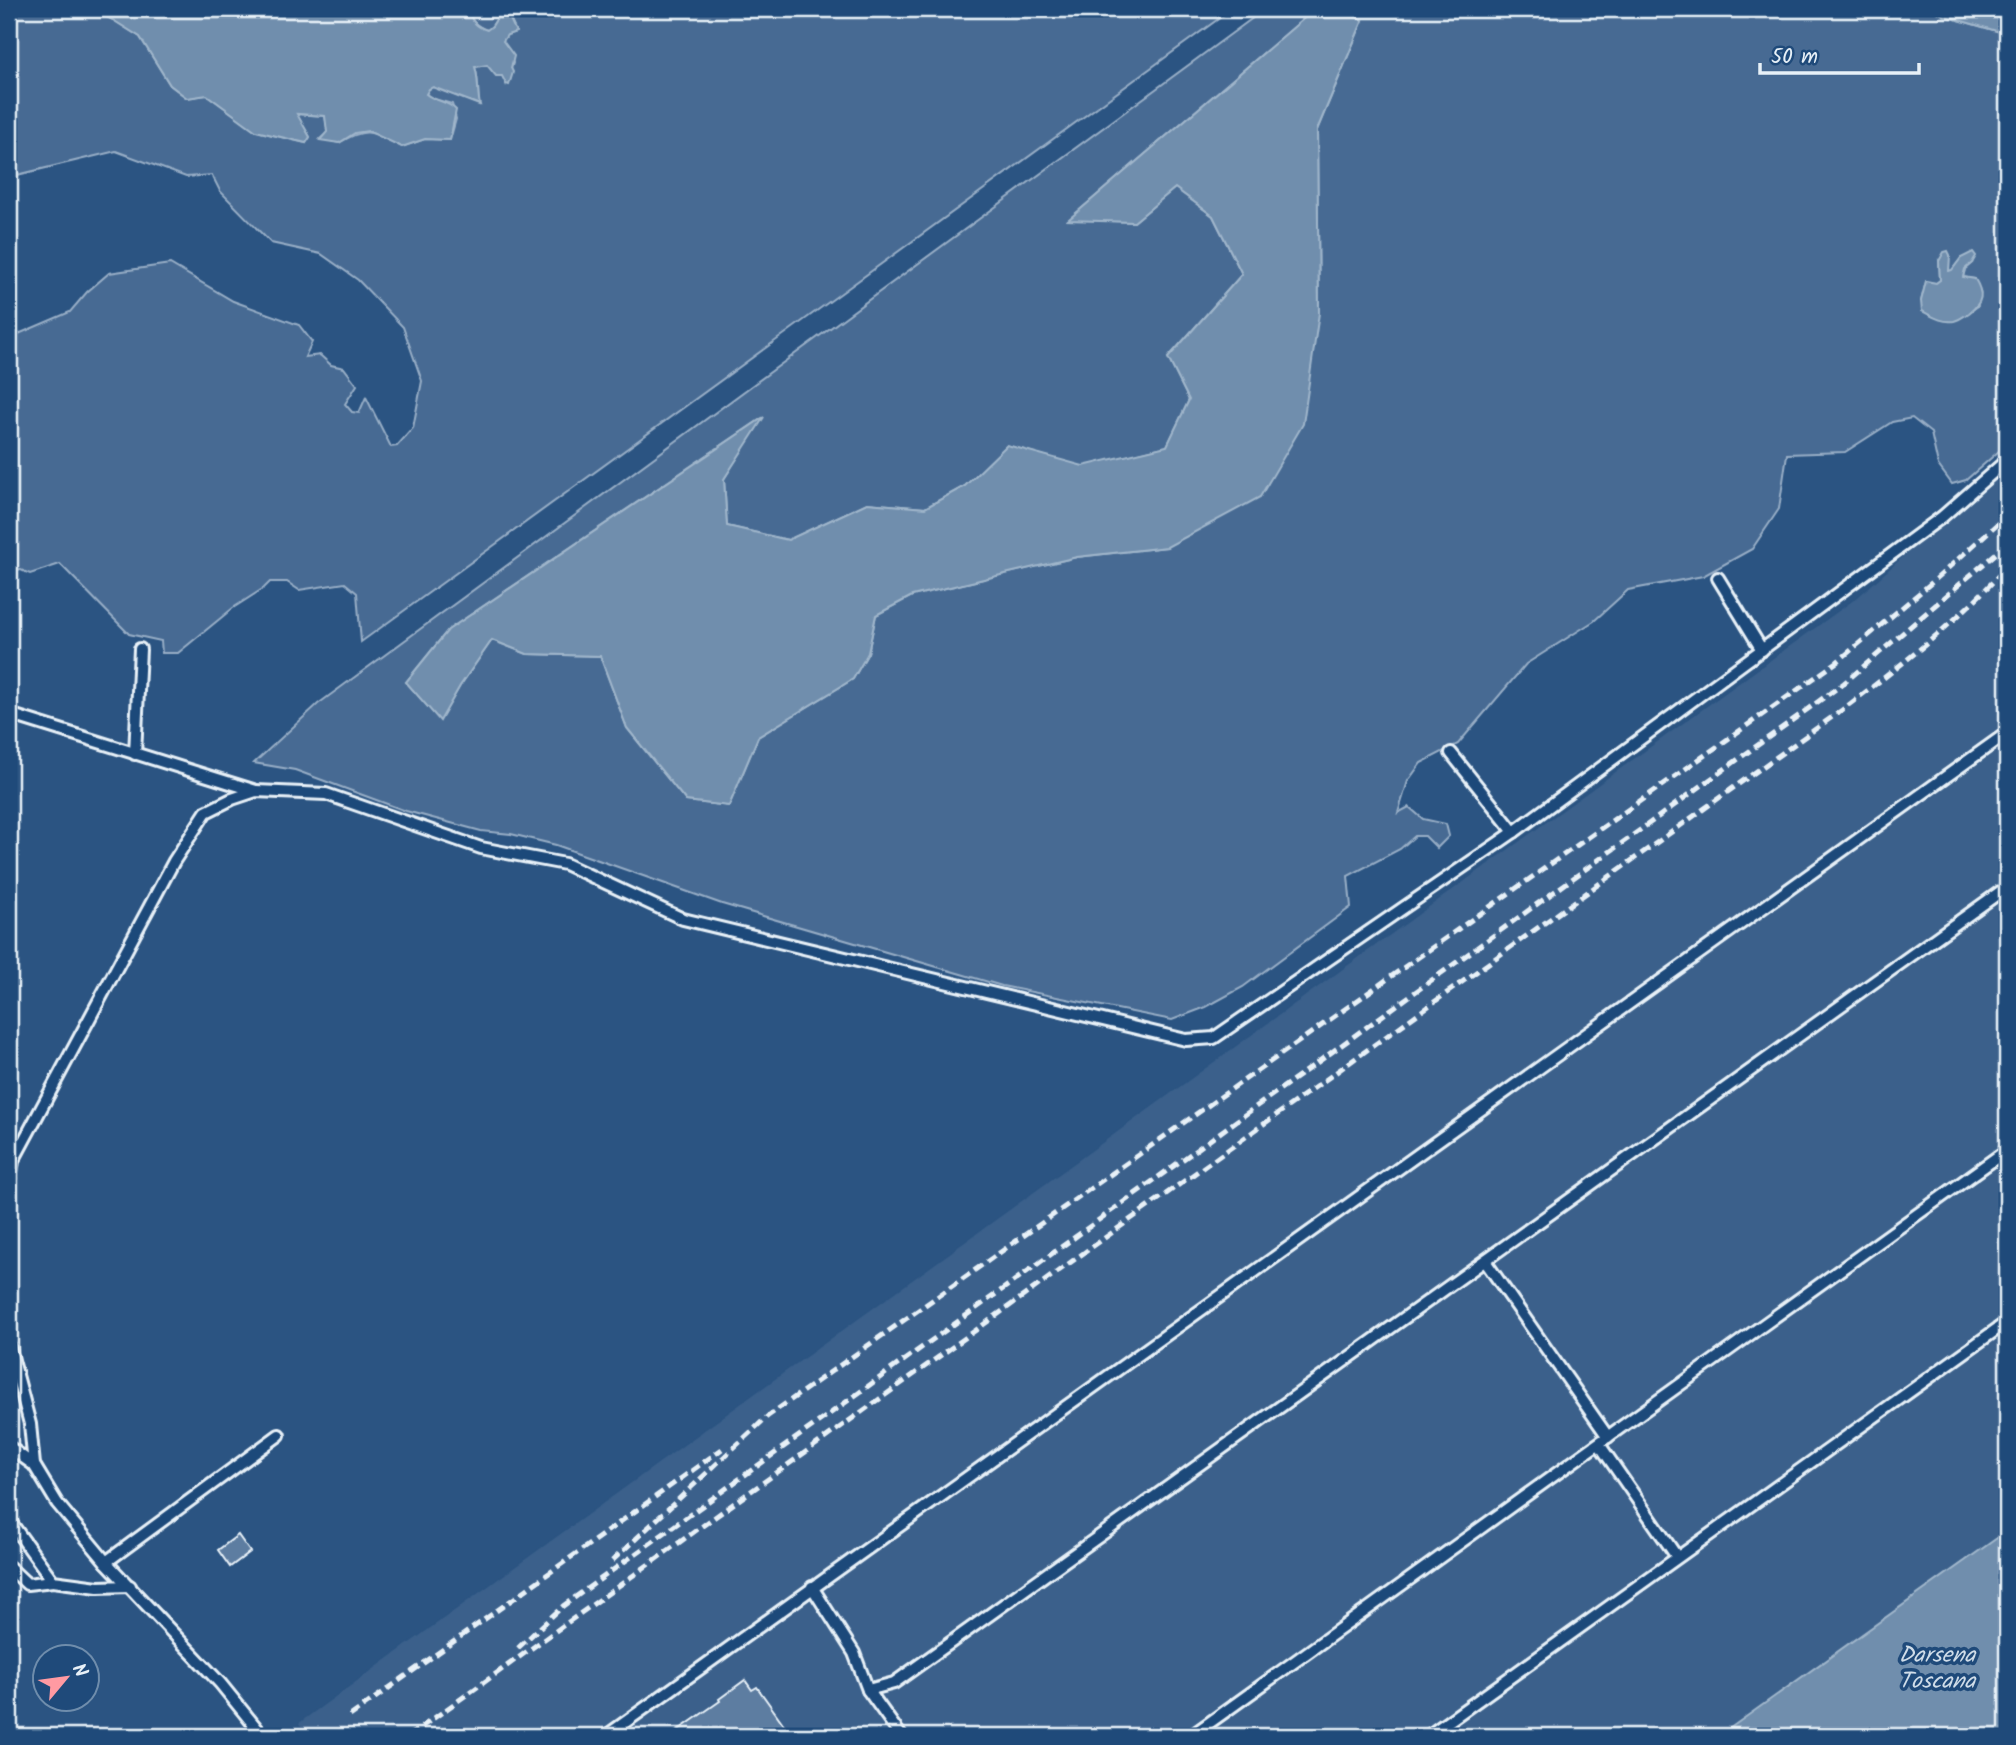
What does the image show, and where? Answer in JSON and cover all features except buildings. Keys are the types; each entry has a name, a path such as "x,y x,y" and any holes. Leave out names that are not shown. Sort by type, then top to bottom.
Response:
{"lane":[{"path":"9,715 256,791 326,794 481,848 565,864 683,919 1186,1040 1214,1038 1514,832 1942,517 2007,460"},
{"path":"1718,578 1762,650"},
{"path":"135,754 140,649"},
{"path":"606,1736 2007,733"},
{"path":"1451,753 1514,832"},
{"path":"9,1183 13,1161 174,861 206,812 256,791"},
{"path":"868,1690 894,1684 2007,887"},
{"path":"1191,1736 2007,1150"},
{"path":"1485,1261 1677,1557"},
{"path":"1428,1736 2007,1322"},
{"path":"9,1345 30,1424 34,1465"},
{"path":"106,1562 279,1435"},
{"path":"9,1447 34,1465 57,1503 106,1562 220,1684 263,1736"},
{"path":"9,1520 53,1581"},
{"path":"9,1567 27,1584 53,1581 99,1587 130,1586"},
{"path":"812,1587 854,1653 868,1690 901,1736"}],"shaded area":[{"path":"15,9 91,9 113,20 140,37 170,85 187,98 207,95 257,131 306,143 310,137 296,114 325,116 328,132 320,139 339,143 357,134 371,133 402,147 425,139 450,140 456,119 452,104 426,94 432,87 479,105 475,67 487,65 503,76 506,84 513,63 503,41 507,35 516,32 509,17 497,18 488,30 474,22 470,9 1232,9 361,642 357,593 345,583 299,590 287,582 270,582 178,653 162,653 161,641 129,634 60,564 30,574 9,565 9,338 70,312 87,292 109,273 170,264 233,301 299,325 312,342 305,357 320,355 331,365 344,368 357,385 345,404 352,412 359,413 366,397 391,447 397,446 413,428 422,381 403,327 358,280 321,254 271,243 220,191 212,175 186,177 116,151 17,175 9,162 9,13"},
{"path":"1265,9 1315,9 1069,219 1134,222 1175,188 1213,216 1242,274 1168,358 1189,400 1167,446 1083,467 1007,445 965,486 925,508 867,503 788,540 727,526 724,479 762,418 448,630 406,682 440,720 492,640 527,654 600,656 627,728 686,801 729,806 758,737 853,679 868,653 876,615 912,596 1077,557 1167,547 1319,313 1317,130 1363,20 1332,9 1932,9 1945,16 2007,34 2007,444 1966,480 1952,484 1938,465 1931,433 1912,418 1892,422 1845,452 1787,454 1779,509 1752,549 1703,576 1628,590 1594,621 1526,664 1458,744 1421,763 1408,781 1398,813 1409,807 1423,819 1446,824 1449,836 1437,848 1425,836 1415,836 1400,849 1348,876 1351,907 1243,987 1206,1007 1172,1020 1002,986 722,904 556,845 511,834 481,831 406,811 295,770 254,763 318,704","holes":["1961,258 1972,263 1965,269 1963,277 1975,279 1978,306 1952,321 1921,301 1926,282 1936,283 1940,280 1939,261 1948,272"]},
{"path":"2007,464 2007,1531 1719,1736 308,1736 299,1723 1858,597"}],"water":[{"path":"91,9 470,9 474,22 487,30 497,18 505,14 516,32 507,35 503,41 514,56 511,68 513,72 509,85 487,65 475,67 480,105 433,87 429,89 426,94 456,110 450,140 425,139 402,147 368,131 355,133 339,143 320,140 327,132 325,116 297,114 310,137 306,143 256,131 207,95 187,98 170,85 140,37"},
{"path":"1315,9 1332,9 1363,20 1317,130 1319,313 1303,424 1260,497 1167,547 1077,557 912,596 876,615 868,653 853,679 758,737 729,806 686,801 627,728 600,656 527,654 492,640 440,721 406,682 448,630 764,417 724,479 727,526 788,540 867,503 925,508 965,486 1007,445 1083,466 1167,446 1189,400 1168,358 1242,274 1213,216 1175,188 1134,222 1068,220"},
{"path":"1932,9 2007,9 2007,34 1945,16"},
{"path":"1948,251 1949,271 1961,258 1973,252 1976,256 1965,269 1963,277 1975,279 1981,293 1974,309 1954,321 1937,319 1922,311 1921,301 1926,281 1936,283 1940,280 1939,261 1944,252"},
{"name":"Darsena Toscana","path":"2007,1531 2007,1736 1719,1736"}],"railway":[{"path":"612,1561 768,1416 1837,662 2007,515"},
{"path":"518,1648 563,1606 1844,683 2007,544"},
{"path":"409,1736 1842,710 1949,624 2007,566"},
{"path":"350,1716 722,1449"}]}
